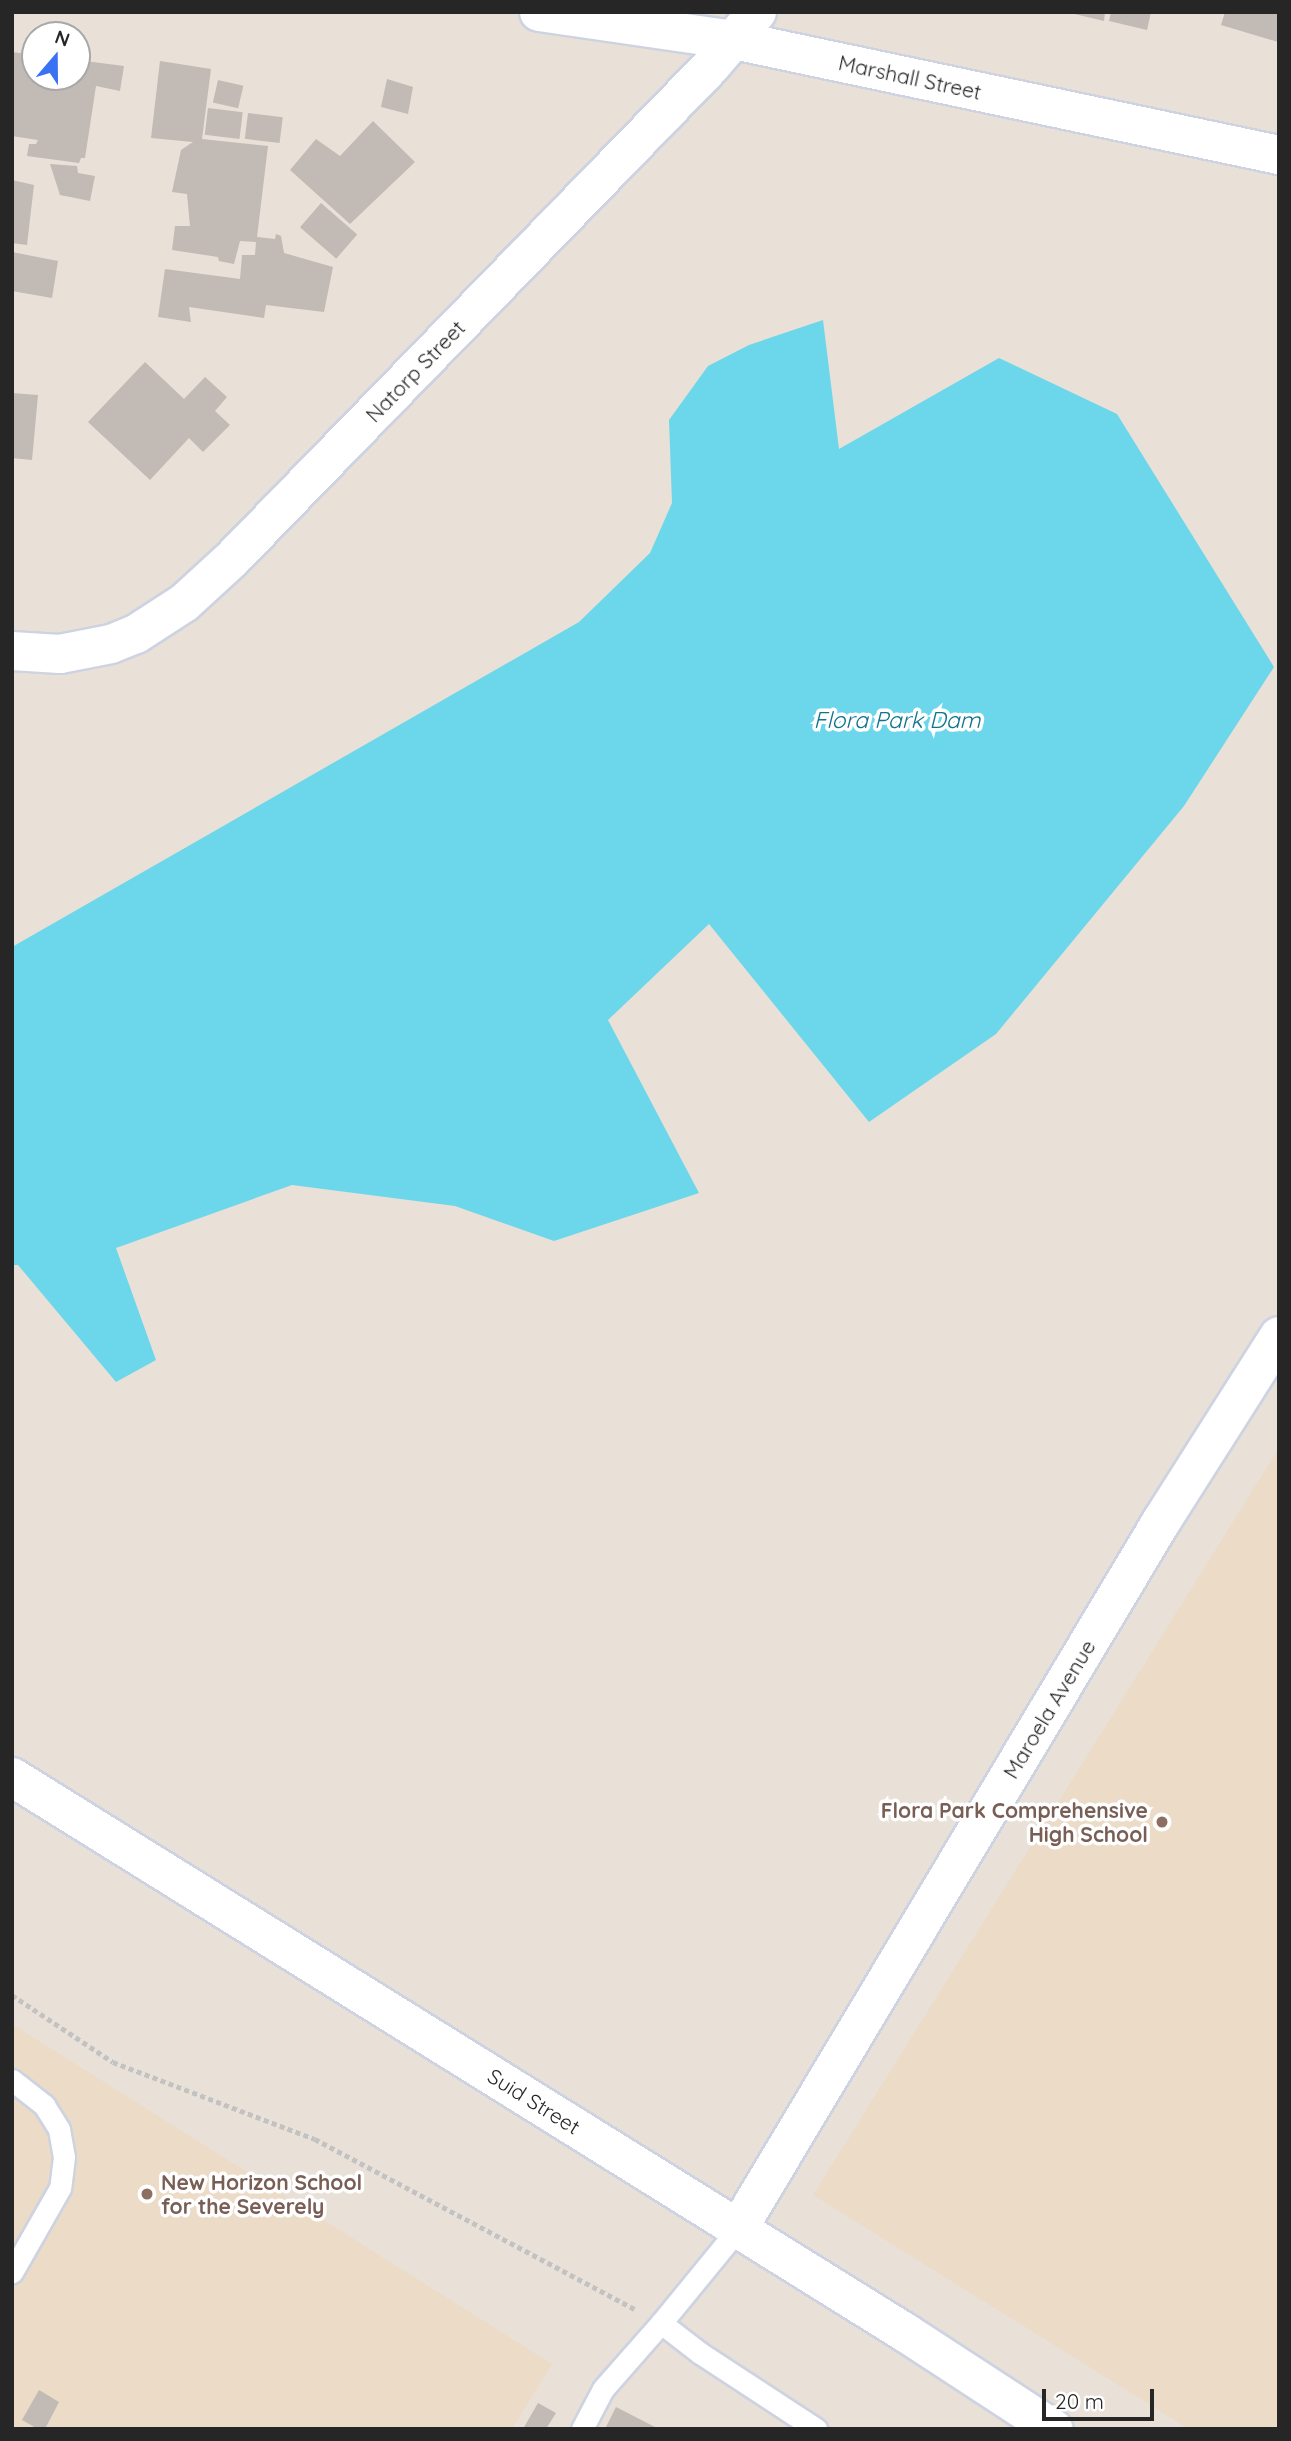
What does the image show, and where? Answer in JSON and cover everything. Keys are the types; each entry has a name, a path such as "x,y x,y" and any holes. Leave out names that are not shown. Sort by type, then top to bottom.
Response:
{"street":[{"name":"Marshall Street","path":"539,12 746,26 1279,155"},
{"name":"Natorp Street","path":"20,653 60,654 111,644 136,634 184,603 241,550 746,26"},
{"name":"Maroela Avenue","path":"738,2229 1161,1522 1279,1336"},
{"name":"Suid Street","path":"12,1777 738,2229 1037,2425"}],"lane":[{"path":"12,2080 44,2105 59,2129 64,2157 60,2188 12,2272"},
{"path":"582,2429 603,2389 738,2229"},
{"path":"661,2323 700,2353 816,2429"}],"path":[{"path":"12,1995 113,2062 315,2139 661,2323"}],"shaded area":[{"name":"Flora Park Comprehensive High School","path":"1279,1448 1279,2429 1189,2429 813,2195"},
{"name":"New Horizon School for the Severely","path":"12,2024 552,2364 512,2429 12,2429"}],"water":[{"name":"Flora Park Dam","path":"823,320 839,449 999,358 1117,414 1274,667 1184,806 996,1034 869,1122 709,924 608,1020 699,1193 554,1241 455,1206 292,1185 116,1248 156,1360 116,1382 18,1265 12,1265 12,947 579,622 650,553 672,503 669,420 708,366 749,345"}],"building":[{"path":"1066,12 1105,12 1104,21"},
{"path":"1111,12 1151,12 1147,30 1109,21"},
{"path":"1225,12 1279,12 1278,42 1221,25"},
{"path":"12,52 21,53 21,91 91,91 91,62 124,66 120,91 96,86 85,158 81,158 79,163 27,156 29,144 36,144 38,140 12,136"},
{"path":"160,61 211,69 202,139 268,146 257,237 275,239 276,234 281,236 284,253 333,267 324,312 266,305 264,318 189,307 191,322 158,317 165,269 240,279 242,255 255,255 256,242 240,241 234,264 219,261 218,257 172,250 175,226 190,226 187,194 172,192 181,150 193,142 151,138"},
{"path":"387,79 413,87 408,114 381,107"},
{"path":"218,80 243,86 238,108 213,102"},
{"path":"208,108 243,112 239,139 205,135"},
{"path":"248,113 283,117 280,143 245,139"},
{"path":"373,121 415,162 350,224 290,170 316,139 340,156"},
{"path":"50,164 77,166 78,173 95,176 90,201 60,195"},
{"path":"12,180 34,185 27,245 12,243"},
{"path":"321,203 357,234 336,259 300,227"},
{"path":"12,252 58,261 52,298 12,291"},
{"path":"145,362 184,399 205,377 227,397 215,411 230,425 203,452 189,438 150,480 88,422"},
{"path":"12,393 38,395 32,460 12,458"},
{"path":"39,2390 59,2402 45,2429 38,2429 22,2420"},
{"path":"538,2403 556,2413 546,2429 523,2429"},
{"path":"616,2407 655,2427 654,2429 605,2429"}],"place":[{"name":"Flora Park Comprehensive High School","path":"1162,1822"},
{"name":"New Horizon School for the Severely","path":"147,2194"}]}
